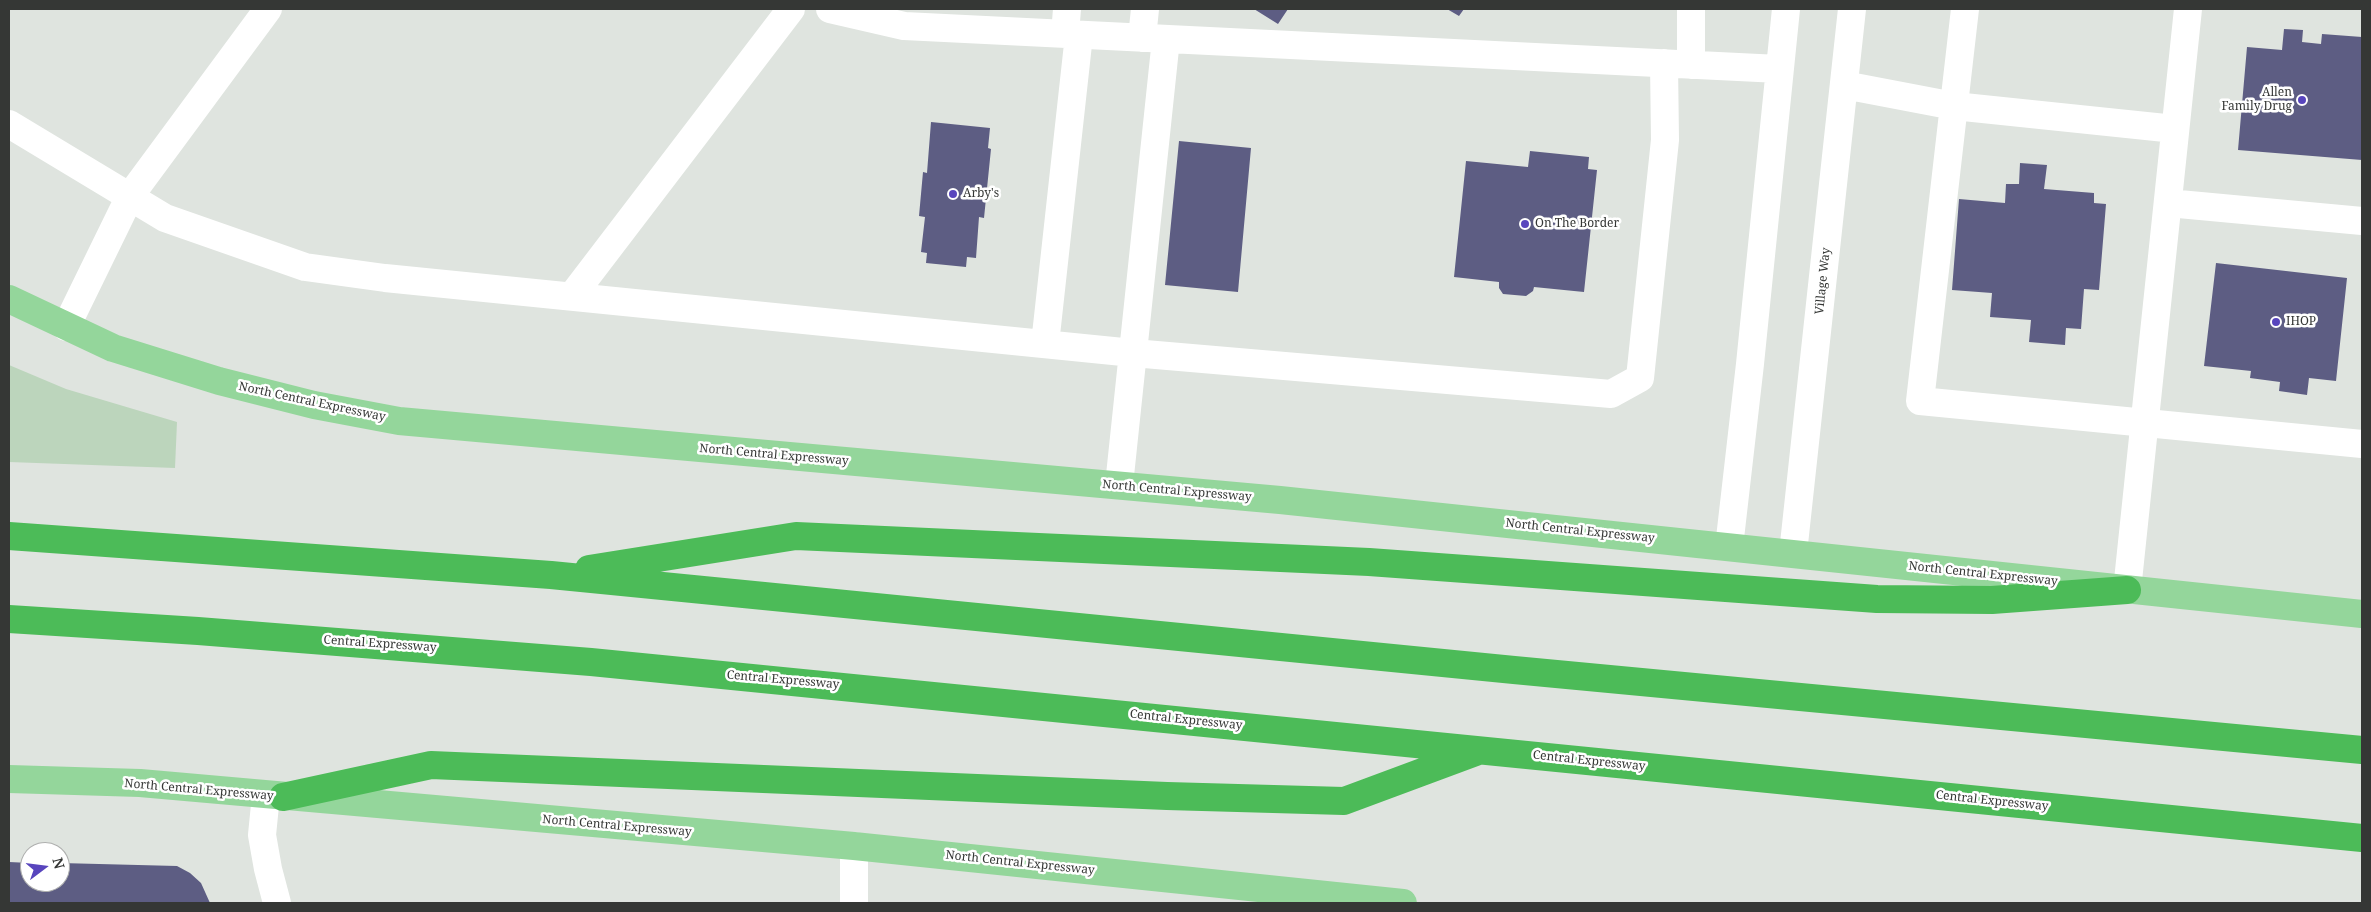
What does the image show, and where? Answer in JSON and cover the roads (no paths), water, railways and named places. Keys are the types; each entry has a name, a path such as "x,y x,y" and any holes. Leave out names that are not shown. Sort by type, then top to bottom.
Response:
{"highway":[{"path":"9,536 551,575 1514,670 2362,750"},
{"path":"551,575 796,536 1369,562 1877,599 1992,600 2127,590"},
{"name":"Central Expressway","path":"9,619 207,631 591,662 2362,838"},
{"path":"274,796 431,765 1344,801 1482,750"}],"main road":[{"name":"North Central Expressway","path":"9,299 113,348 219,381 314,405 399,421 1280,500 2362,614"},
{"name":"North Central Expressway","path":"9,779 140,783 854,846 1403,903"}],"street":[{"path":"66,327 130,196 268,9"},
{"path":"572,296 791,9"},
{"path":"830,9 904,26 1070,26 1154,38 1779,69"},
{"path":"1119,485 1133,353 1154,38 1145,9"},
{"path":"1691,9 1691,65"},
{"path":"1729,547 1750,364 1786,9"},
{"name":"Village Way","path":"1793,553 1852,9"},
{"path":"1965,9 1920,401 2362,444"},
{"path":"2127,590 2188,9"},
{"path":"1045,344 1070,26"},
{"path":"9,124 165,218 305,267 385,278 1133,353 1611,394 1640,378 1665,140 1664,64"},
{"path":"1844,85 1954,106 2175,129"},
{"path":"2168,203 2362,221"},
{"path":"274,796 262,835 277,903"},
{"path":"854,846 854,903"}],"place":[{"name":"Allen Family Drug","path":"2302,100"},
{"name":"Arby's","path":"953,194"},
{"name":"On The Border","path":"1525,224"},
{"name":"IHOP","path":"2276,322"}]}
